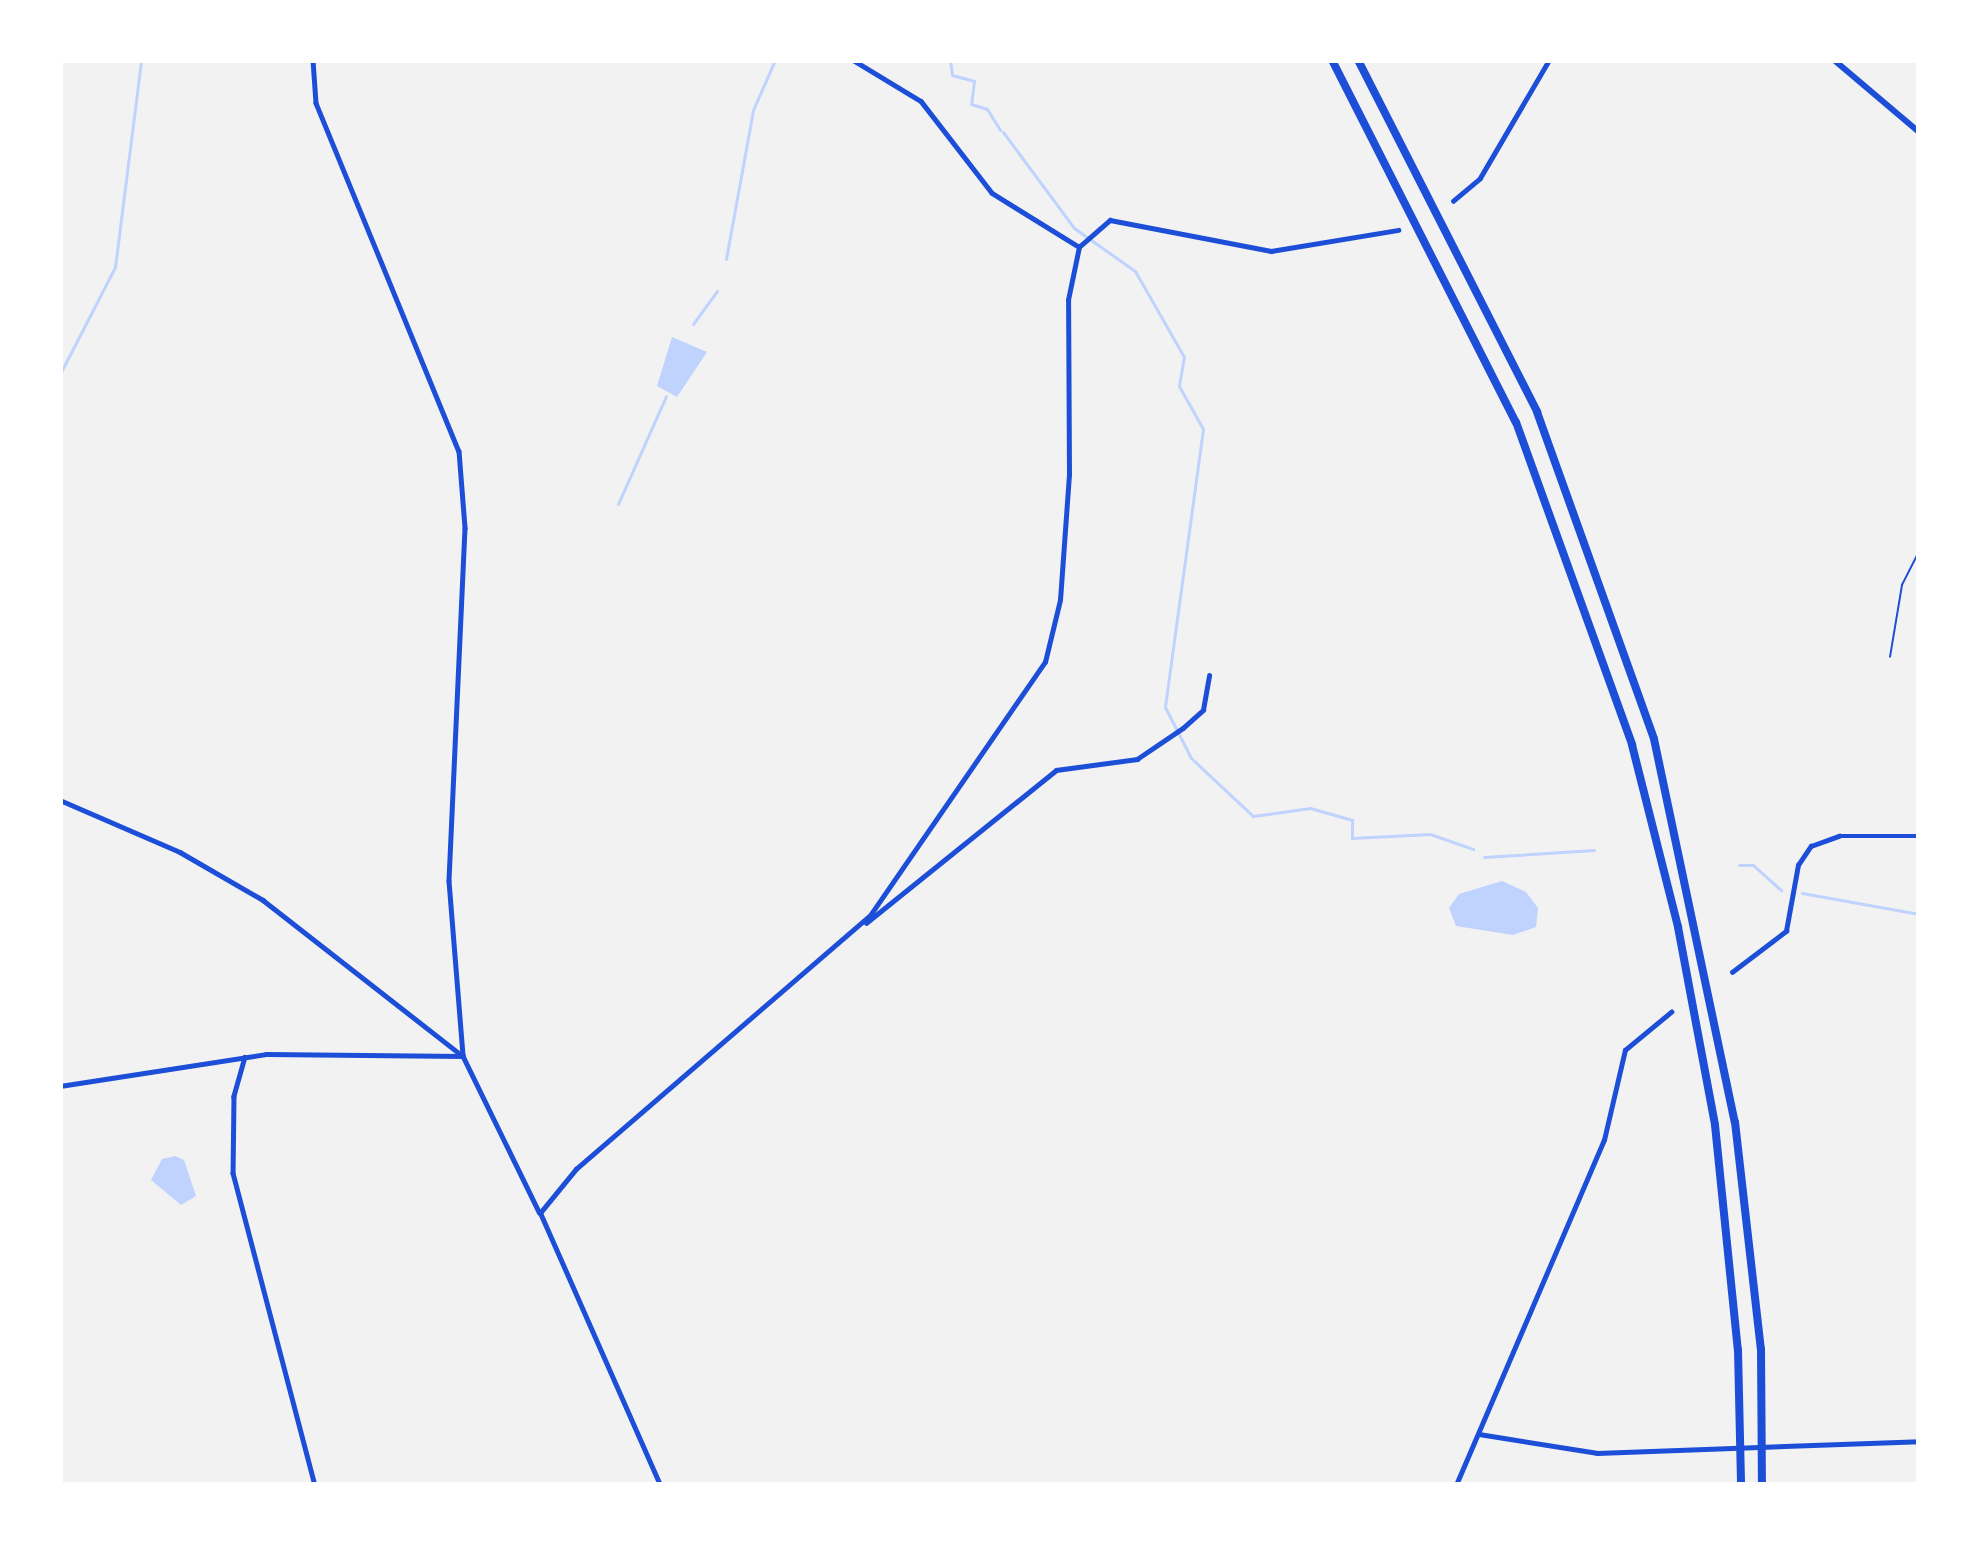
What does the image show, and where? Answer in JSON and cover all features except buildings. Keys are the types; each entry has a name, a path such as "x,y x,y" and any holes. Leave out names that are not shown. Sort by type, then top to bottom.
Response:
{"highway":[{"path":"1332,60 1516,422 1632,745 1678,927 1715,1125 1738,1350 1741,1485"},
{"path":"1358,60 1538,412 1659,756 1715,1000 1742,1163 1761,1349 1762,1485"}],"main road":[{"path":"1834,60 1919,132"}],"street":[{"path":"313,60 316,103 459,451 465,528 449,880 463,1057 540,1213 661,1485"},
{"path":"854,60 921,101 992,193 1082,244"},
{"path":"1453,201 1480,178 1549,60"},
{"path":"861,925 903,875 1055,636 1070,475 1068,300 1082,244 1098,224 1119,220 1178,238 1270,251 1398,230"},
{"path":"540,1213 576,1168 861,925 1056,770 1082,761 1131,761 1183,728 1203,710 1209,676"},
{"path":"60,800 180,852 263,900 463,1057"},
{"path":"1732,972 1786,931 1798,866 1811,846 1859,835 1919,836"},
{"path":"1456,1485 1604,1140 1625,1050 1671,1012"},
{"path":"60,1086 245,1057 463,1057"},
{"path":"245,1057 233,1096 233,1172 315,1485"},
{"path":"1479,1434 1563,1452 1718,1451 1919,1441"}],"lane":[{"path":"1890,657 1902,585 1919,551"}],"water":[{"path":"672,337 707,352 677,397 657,386"},
{"path":"1502,881 1526,892 1538,908 1536,927 1513,935 1456,926 1449,908 1459,894"},
{"path":"162,1159 184,1160 196,1196 181,1205 151,1180"}],"waterway":[{"path":"60,374 115,267 141,60"},
{"path":"726,259 753,110 775,60"},
{"path":"950,60 952,75 974,81 971,104 987,109 1000,130"},
{"path":"1003,132 1074,228 1135,271 1184,357 1179,386 1203,429 1165,707 1191,758 1253,816 1310,808 1352,820 1352,838 1430,834 1473,849"},
{"path":"693,324 717,291"},
{"path":"618,504 666,396"},
{"path":"1484,857 1594,850"},
{"path":"1739,865 1753,865 1781,890"},
{"path":"1802,893 1919,914"}]}
